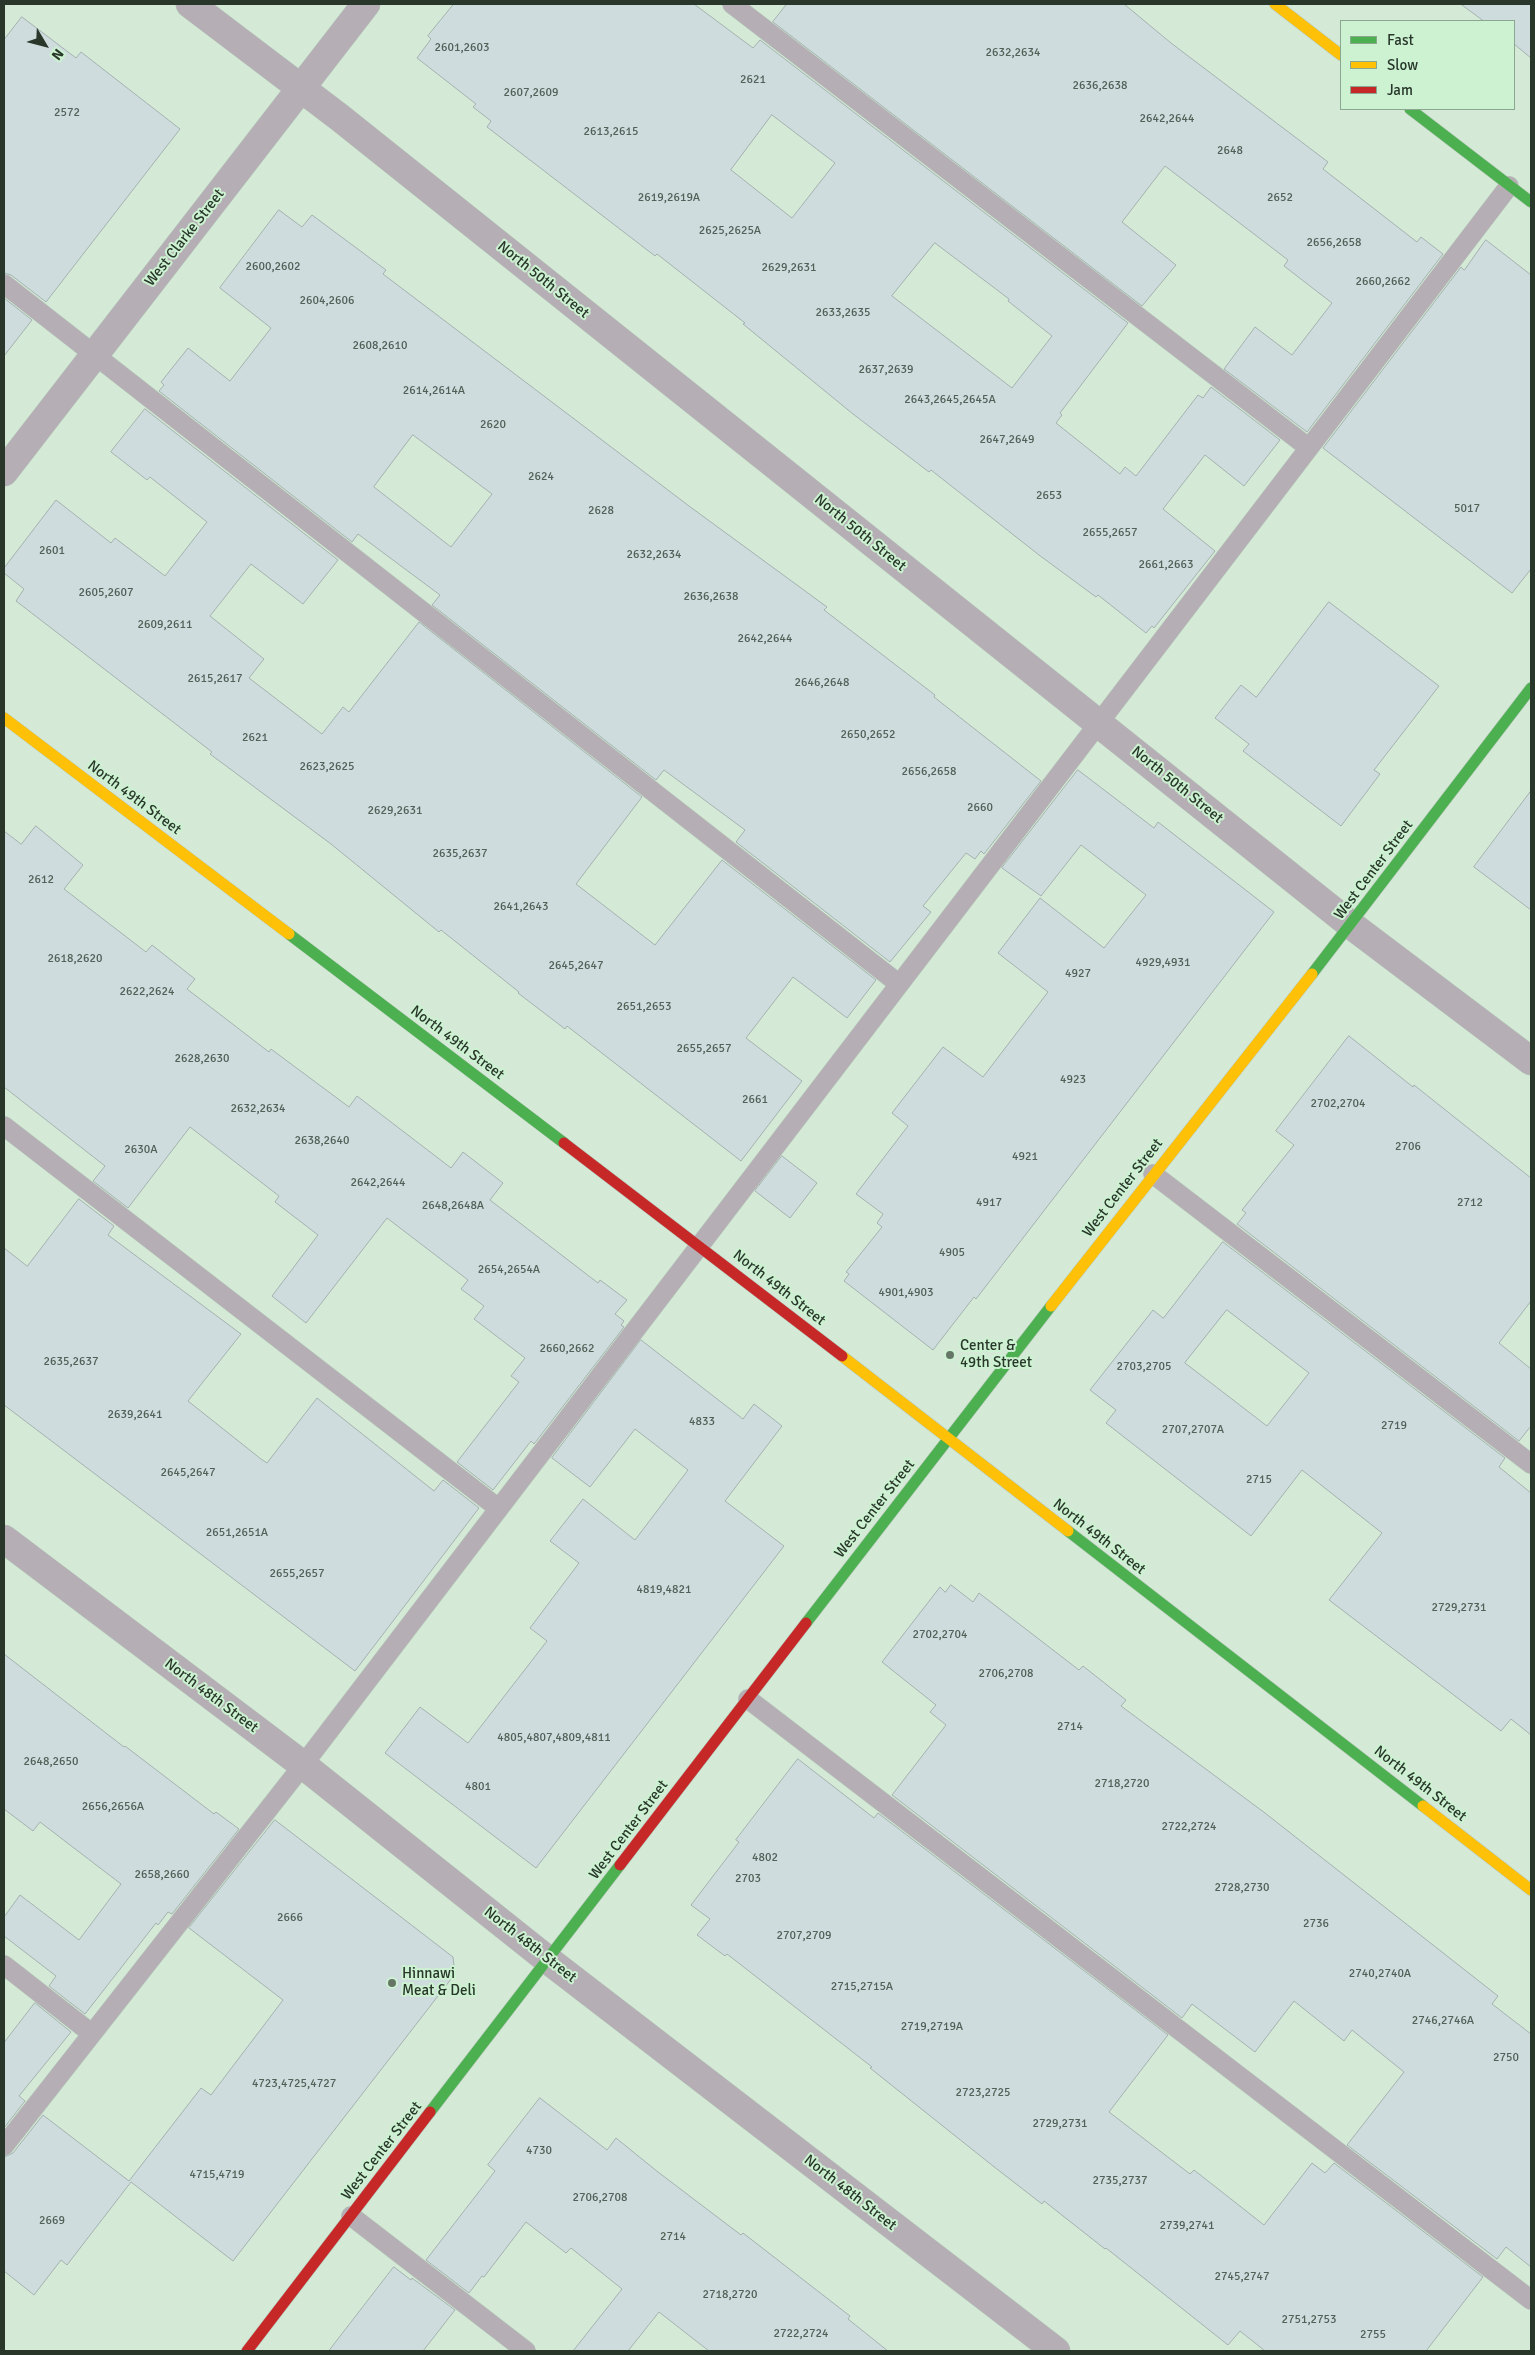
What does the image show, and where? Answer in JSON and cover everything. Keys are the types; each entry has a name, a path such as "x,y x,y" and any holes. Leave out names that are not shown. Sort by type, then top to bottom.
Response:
{"street":[{"name":"North 50th Street","path":"190,4 301,87 1351,925 1531,1061"},
{"name":"West Clarke Street","path":"4,472 366,4"},
{"path":"1275,4 1340,54"},
{"path":"1411,110 1531,202"},
{"name":"West Center Street","path":"247,2351 948,1438 1153,1174 1351,925 1531,688"},
{"name":"North 49th Street","path":"4,718 699,1245 1531,1890"},
{"name":"North 48th Street","path":"4,1539 303,1765 548,1960 1056,2351"}],"lane":[{"path":"732,4 1309,448"},
{"path":"4,2146 303,1765 1509,186"},
{"path":"4,284 899,984"},
{"path":"4,1126 498,1508"},
{"path":"1153,1174 1531,1464"},
{"path":"748,1699 1531,2300"},
{"path":"4,1966 91,2034"},
{"path":"351,2216 526,2351"}],"building":[{"path":"454,4 694,4 753,48 760,40 1128,323 1060,413 1062,415 1056,423 1120,474 1125,467 1136,476 1198,395 1203,398 1211,387 1280,440 1244,486 1205,455 1163,509 1215,551 1154,628 1152,626 1146,633 1098,595 1096,597 1039,555 931,470 929,472 853,414 743,324 745,323 657,254 655,256 487,127 491,121 473,107 476,104 417,58 431,39 428,36","holes":["772,115 835,163 792,218 731,170","935,243 1009,299 1008,301 1052,336 1012,388 892,296"]},
{"path":"787,4 1124,4 1171,43 1328,162 1323,169 1417,242 1421,237 1443,254 1307,432 1224,369 1255,327 1292,355 1332,303 1284,266 1288,260 1165,166 1122,222 1176,265 1142,306 773,22"},
{"path":"1461,4 1531,4 1531,58 1515,45 1515,20 1483,20"},
{"path":"22,17 76,58 81,52 180,129 46,302 11,275 4,273 4,40"},
{"path":"279,210 302,227 312,215 386,270 383,274 689,506 827,607 824,610 935,695 934,697 1041,781 984,854 981,851 975,859 966,853 923,906 931,912 890,962 736,842 745,830 664,770 656,780 432,605 440,595 358,534 352,542 159,391 164,385 161,382 188,348 230,381 271,328 220,288","holes":["413,435 492,494 451,547 374,487"]},
{"path":"1486,240 1531,275 1531,569 1512,593 1323,448 1461,267 1464,270"},
{"path":"4,298 32,320 4,356"},
{"path":"145,409 338,560 303,604 251,564 210,616 264,659 249,678 322,734 343,707 349,712 419,622 642,797 576,884 655,945 722,860 876,980 847,1018 793,977 746,1038 802,1081 741,1161 567,1026 565,1029 518,993 441,930 439,932 331,844 210,754 212,752 16,601 24,589 4,573 4,568 56,500 111,543 115,538 165,576 207,522 150,477 147,480 111,452"},
{"path":"1329,602 1439,686 1374,770 1380,774 1341,826 1243,751 1249,744 1215,718 1241,685 1256,697"},
{"path":"1078,770 1154,828 1158,822 1274,912 976,1299 974,1297 933,1350 844,1281 849,1274 846,1272 882,1227 877,1223 883,1214 856,1194 908,1126 892,1113 943,1047 983,1077 1048,992 998,953 1040,898 1104,948 1146,895 1081,845 1041,896 1002,868"},
{"path":"1531,791 1531,910 1474,867"},
{"path":"36,826 83,865 64,889 146,952 152,945 195,979 187,989 269,1052 271,1049 349,1107 357,1096 451,1168 463,1152 503,1183 490,1200 598,1283 600,1280 627,1300 615,1314 624,1321 621,1325 624,1327 534,1444 531,1441 493,1490 457,1462 519,1382 511,1376 525,1358 474,1319 484,1306 461,1289 468,1280 387,1218 306,1323 272,1296 318,1235 275,1202 279,1196 190,1127 128,1208 93,1181 105,1166 4,1087 4,831 21,844"},
{"path":"1349,1036 1531,1178 1531,1301 1499,1343 1531,1369 1531,1426 1519,1441 1237,1224 1246,1213 1242,1210 1294,1145 1276,1131"},
{"path":"782,1156 817,1183 790,1218 755,1191"},
{"path":"79,1199 114,1226 108,1235 241,1334 188,1401 261,1459 267,1463 317,1398 434,1491 443,1480 479,1508 355,1671 4,1405 4,1248 27,1266"},
{"path":"1223,1242 1505,1458 1499,1467 1531,1493 1531,1735 1511,1719 1501,1731 1329,1600 1382,1533 1302,1470 1251,1536 1106,1423 1116,1410 1090,1390 1153,1310 1163,1318","holes":["1227,1310 1309,1373 1267,1426 1185,1363"]},
{"path":"641,1340 743,1419 754,1404 782,1426 725,1501 784,1546 536,1868 385,1753 420,1707 468,1743 547,1641 530,1628 579,1563 550,1541 583,1499 635,1540 688,1470 635,1429 590,1487 552,1458"},
{"path":"951,1585 973,1602 979,1593 1079,1670 1083,1666 1126,1700 1121,1706 1265,1813 1498,1996 1492,2004 1531,2034 1531,2267 1506,2247 1497,2259 1347,2145 1404,2072 1352,2030 1344,2041 1294,2001 1255,2052 1192,2004 1182,2018 892,1795 946,1725 930,1712 936,1705 882,1662 940,1587 945,1592"},
{"path":"4,1654 124,1747 214,1814 216,1812 239,1829 172,1914 168,1912 158,1925 156,1923 85,2014 49,1986 56,1976 4,1936 4,1917 20,1895 79,1940 121,1884 40,1822 33,1831 4,1809"},
{"path":"798,1759 874,1818 878,1813 1168,2035 1109,2112 1190,2174 1194,2170 1264,2225 1312,2163 1325,2173 1334,2163 1483,2277 1426,2351 1265,2351 1240,2331 1228,2345 1106,2248 1044,2201 1042,2204 993,2166 870,2068 872,2067 727,1954 725,1956 697,1935 710,1919 691,1905 739,1842 736,1840"},
{"path":"275,1820 453,1957 455,1974 233,2261 131,2182 67,2265 61,2260 34,2295 4,2271 4,2157 13,2153 43,2115 129,2181 201,2088 211,2095 283,2000 189,1928"},
{"path":"35,2003 71,2032 19,2096 25,2101 4,2128 4,2043"},
{"path":"540,2098 607,2150 616,2138 658,2172 741,2235 743,2233 850,2316 848,2319 888,2351 709,2351 659,2312 628,2351 573,2351 622,2289 571,2248 566,2253 526,2222 484,2277 482,2276 469,2293 426,2260 495,2171 488,2165"},
{"path":"394,2267 455,2310 423,2351 329,2351"}],"traffic: fast":[{"path":"1411,110 1531,202"},
{"path":"1312,974 1531,688"},
{"path":"289,934 564,1143"},
{"path":"806,1623 1051,1306"},
{"path":"1068,1531 1423,1806"},
{"path":"430,2112 620,1865"}],"traffic: slow":[{"path":"1275,4 1340,54"},
{"path":"4,718 289,934"},
{"path":"1051,1306 1312,974"},
{"path":"842,1356 1068,1531"},
{"path":"1423,1806 1531,1890"}],"traffic: jam":[{"path":"564,1143 842,1356"},
{"path":"620,1865 806,1623"},
{"path":"247,2351 430,2112"}],"place":[{"name":"Center & 49th Street","path":"950,1355"},
{"name":"Hinnawi Meat & Deli","path":"392,1983"}]}
